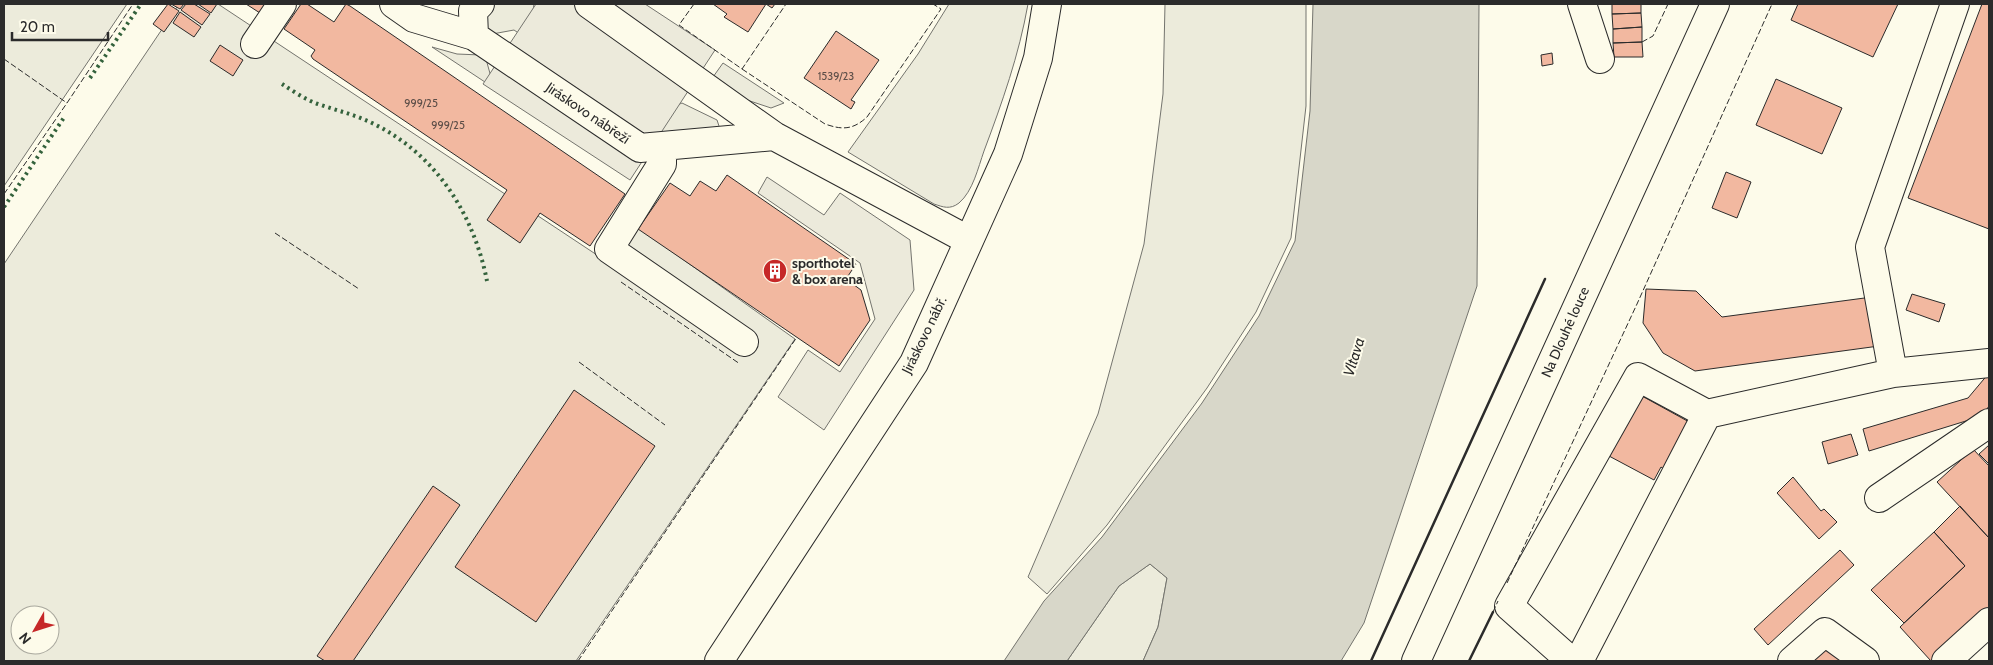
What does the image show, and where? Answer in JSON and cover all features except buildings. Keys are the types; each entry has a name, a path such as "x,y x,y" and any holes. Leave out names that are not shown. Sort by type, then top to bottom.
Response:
{"street":[{"path":"256,44 282,4"},
{"name":"Jiráskovo nábřeží","path":"394,4 414,18 474,36 640,148 774,136"},
{"path":"474,36 473,11 480,4"},
{"path":"589,4 774,136 968,240"},
{"name":"Jiráskovo nábř.","path":"719,661 914,363 1008,154 1025,105 1038,58 1047,4"},
{"path":"1582,4 1600,59"},
{"name":"Na Dlouhé louce","path":"1416,661 1715,4"},
{"path":"1893,373 1870,248 1955,4"},
{"path":"662,146 662,164 609,249 744,342"},
{"path":"1571,661 1509,606 1638,377 1707,414 1893,373 1989,363"},
{"path":"1579,661 1707,414"},
{"path":"1879,498 1989,423"},
{"path":"1946,661 1989,622"},
{"path":"1792,661 1825,632 1865,661"}],"shaded area":[{"path":"4,4 127,4 4,186"},
{"path":"179,4 218,4 597,255 622,216 795,339 576,661 4,661 4,264"},
{"path":"486,4 534,4 533,11 675,106 682,103 717,120 720,129 646,140 636,113 514,30 487,35"},
{"path":"536,4 645,4 715,50 630,180 483,84"},
{"path":"949,4 1028,4 1020,42 1009,79 974,179 964,198 953,207 934,204 848,152 918,54"},
{"path":"1165,4 1306,4 1306,106 1291,238 1256,312 1207,388 1107,525 1047,594 1028,577 1098,414 1144,244 1163,94"},
{"path":"432,47 457,54 481,55 486,59 494,88"},
{"path":"723,63 784,103 771,108 720,91 713,77"},
{"path":"767,177 824,215 840,193 910,240 914,290 824,430 778,397 808,350 840,372 875,319 860,263 758,193"},
{"path":"1150,564 1167,578 1158,627 1143,661 1067,661 1119,586"}],"water":[{"name":"Vltava","path":"1313,4 1479,4 1477,286 1364,623 1341,661 1143,661 1158,627 1167,578 1150,564 1119,586 1067,661 1004,661 1044,601 1102,537 1202,403 1259,316 1295,241 1310,111"}],"hedge":[{"path":"90,78 141,4"},
{"path":"282,84 313,102 376,125 398,138 417,153 449,190 462,211 473,233 487,281"},
{"path":"4,207 65,116"}],"fence":[{"path":"4,59 67,103 133,4"},
{"path":"694,4 679,25 742,69 786,4"},
{"path":"742,69 825,124 842,128 852,127 867,117 941,9 933,4"},
{"path":"1642,42 1653,36 1668,4"},
{"path":"1507,583 1637,304 1772,4"},
{"path":"4,194 67,103"},
{"path":"275,233 359,289"},
{"path":"621,282 740,364"},
{"path":"578,661 797,337"},
{"path":"579,362 665,425"},
{"path":"1493,612 1498,601"}],"wall":[{"path":"1371,661 1545,279"},
{"path":"1469,661 1493,612"}],"place":[{"name":"sporthotel & box arena","path":"775,271"}]}
